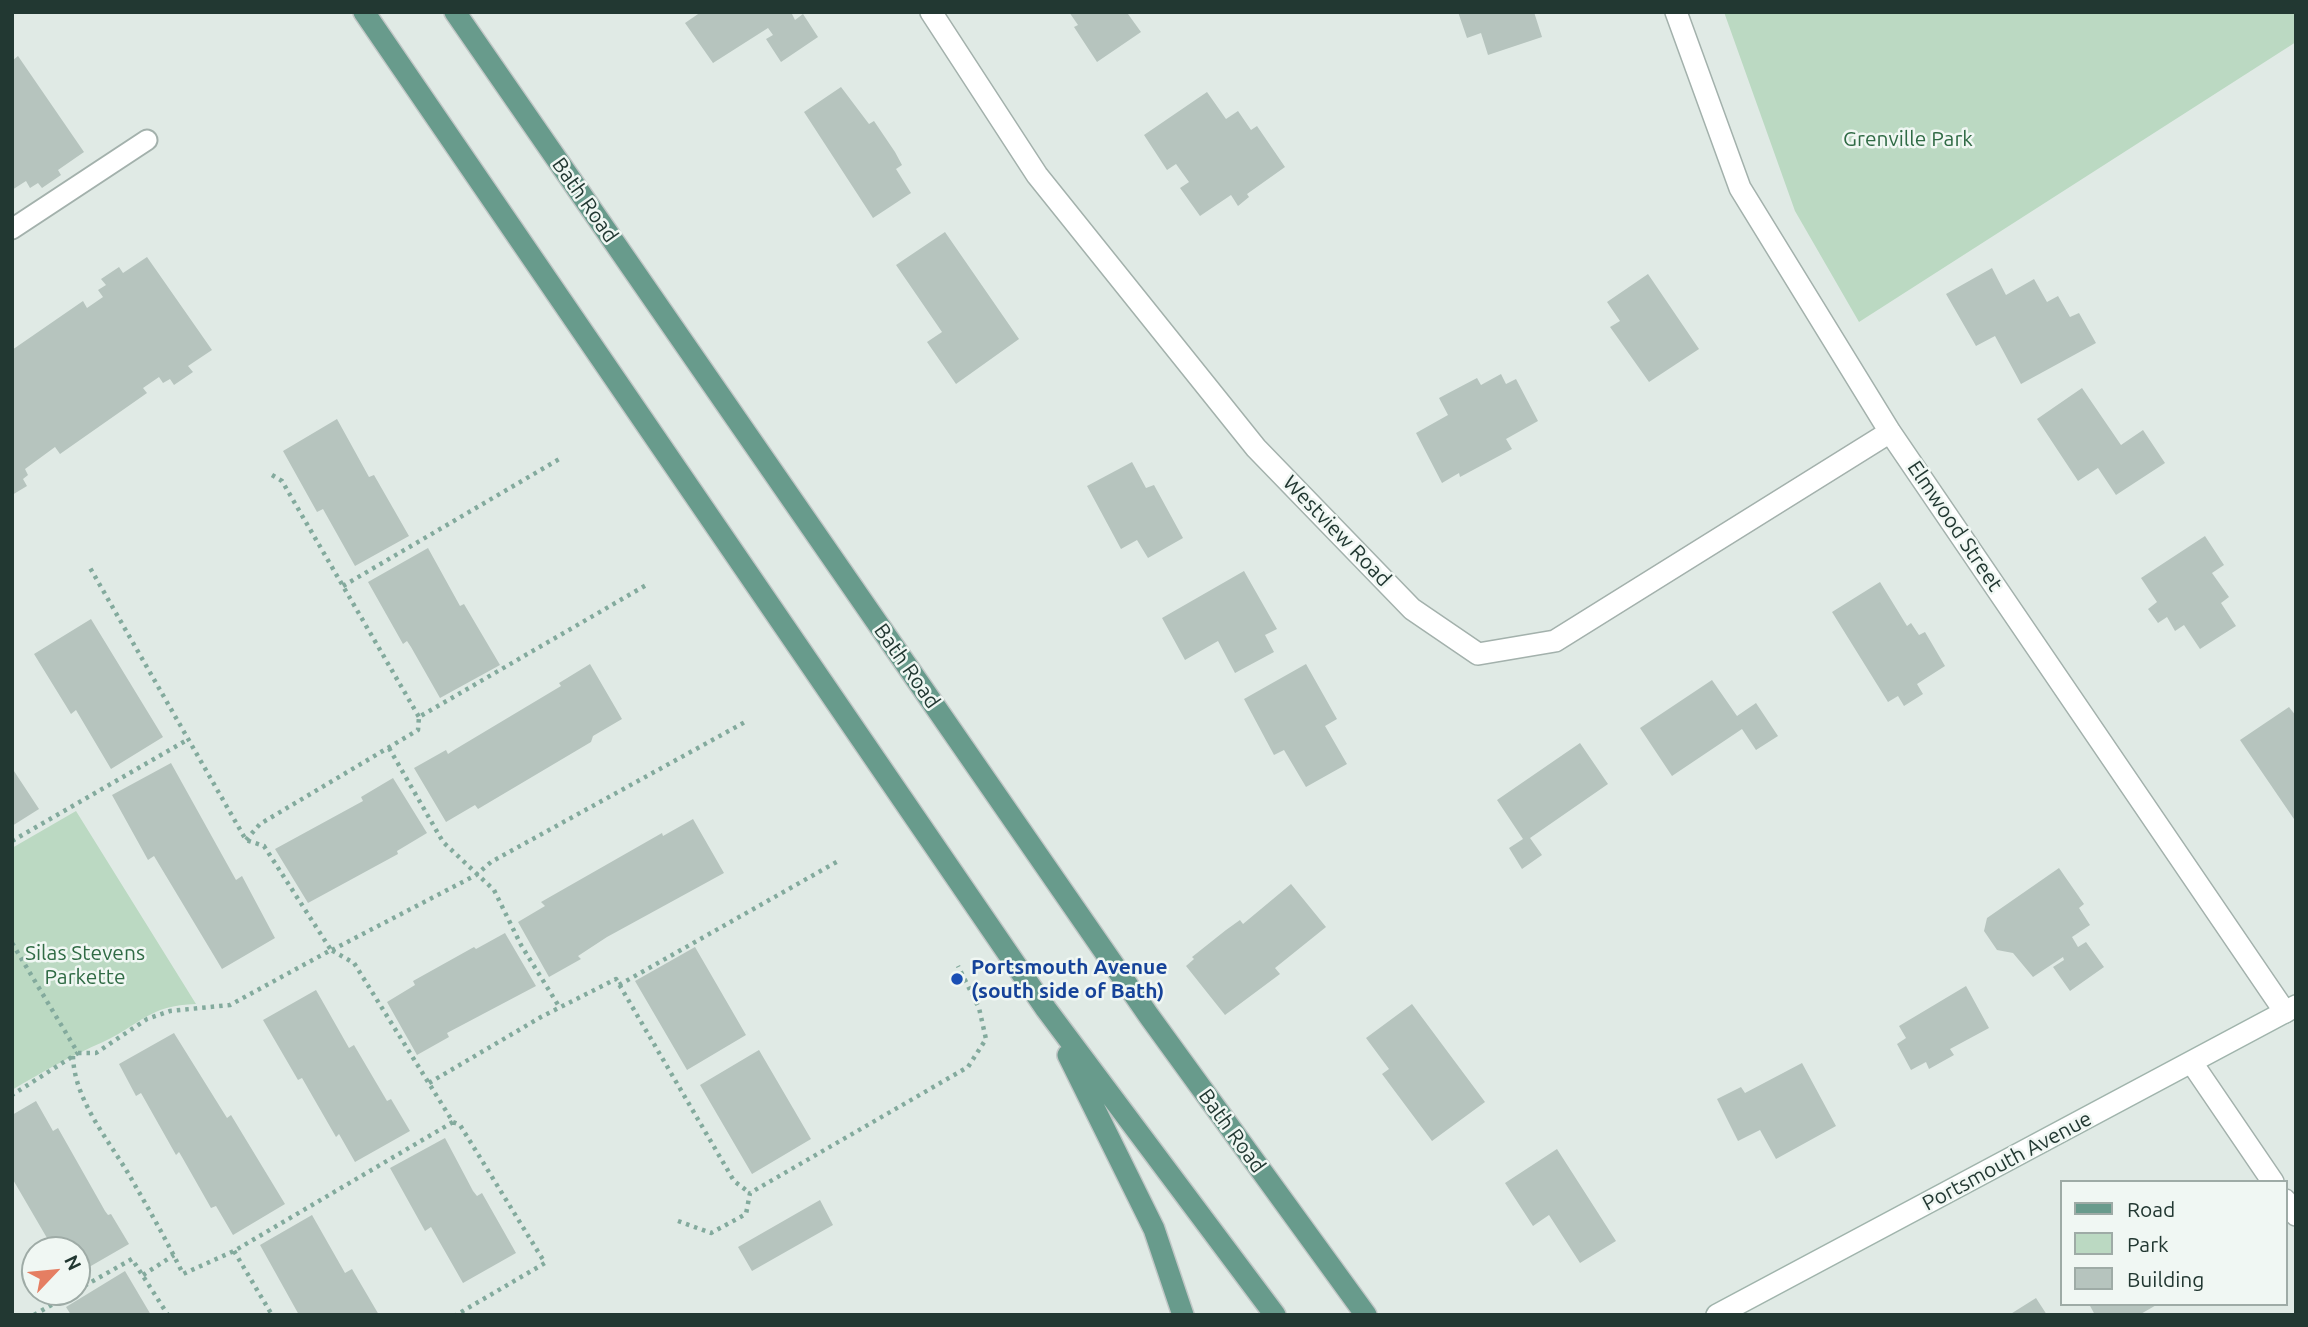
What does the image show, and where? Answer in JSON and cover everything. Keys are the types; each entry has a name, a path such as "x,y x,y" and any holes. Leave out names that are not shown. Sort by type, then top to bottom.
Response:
{"main road":[{"path":"364,12 1045,1009 1275,1315"},
{"name":"Bath Road","path":"455,12 1149,1016 1366,1315"},
{"path":"1045,1009 1154,1229 1183,1315"}],"street":[{"name":"Westview Road","path":"931,12 1037,176 1256,448 1412,609 1478,653 1555,640 1890,432"},
{"name":"Elmwood Street","path":"1676,12 1740,188 1890,432 2290,1009"},
{"name":"Portsmouth Avenue","path":"1717,1315 2290,1009"},
{"path":"2192,1063 2272,1180"}],"lane":[{"path":"12,229 147,140"}],"path":[{"path":"343,586 561,458"},
{"path":"246,841 260,824 418,730 419,717 282,481 272,475"},
{"path":"89,566 246,841 264,846 331,950 354,963 453,1122 460,1125 545,1263 456,1315"},
{"path":"419,717 648,584"},
{"path":"12,1095 78,1053 96,1053 147,1019 170,1011 230,1005 241,1001 331,950 476,875 491,862 745,722"},
{"path":"12,842 187,739"},
{"path":"389,748 443,842 494,890 521,945 560,1008"},
{"path":"619,985 840,860"},
{"path":"12,943 78,1053"},
{"path":"678,1220 711,1233 746,1214 750,1193 968,1066 986,1039 979,1008 958,966"},
{"path":"429,1083 616,979 734,1181 750,1193"},
{"path":"73,1056 73,1073 86,1103 183,1274 234,1251 453,1122"},
{"path":"234,1251 272,1315"},
{"path":"143,1275 174,1255"},
{"path":"91,1282 132,1259 169,1315"},
{"path":"34,1315 49,1306"}],"green space":[{"name":"Grenville Park","path":"1724,12 2296,12 2296,42 1859,322 1795,211"},
{"name":"Silas Stevens Parkette","path":"76,811 196,1004 180,1005 156,1012 12,1090 12,848"}],"building":[{"path":"701,12 791,12 795,20 803,14 818,37 781,62 766,39 773,35 768,28 713,63 685,23"},
{"path":"1069,12 1131,12 1128,14 1141,32 1097,62 1074,27 1078,25"},
{"path":"1458,12 1534,12 1542,37 1488,55 1481,33 1467,38"},
{"path":"18,56 84,152 58,170 61,175 42,188 38,183 30,188 26,181 12,190 12,61"},
{"path":"841,87 869,124 874,121 895,152 902,165 896,169 911,193 873,218 804,112"},
{"path":"1207,92 1226,119 1238,111 1251,130 1257,126 1285,167 1247,194 1249,197 1238,206 1231,195 1200,216 1180,188 1189,182 1176,164 1167,170 1144,135"},
{"path":"945,232 1019,339 956,384 927,342 942,332 896,265"},
{"path":"147,257 212,350 188,366 193,372 174,385 170,379 163,383 159,377 143,388 147,393 60,454 55,447 25,469 28,475 23,479 27,486 12,495 12,350 83,301 87,308 103,297 98,290 106,285 101,279 119,267 123,273"},
{"path":"1992,268 2006,295 2034,279 2047,302 2058,296 2070,317 2079,313 2096,343 2021,384 1995,336 1976,346 1946,294"},
{"path":"1648,274 1699,349 1649,382 1610,327 1620,321 1607,302"},
{"path":"1501,374 1506,384 1516,379 1538,421 1506,439 1512,449 1460,477 1459,473 1442,483 1416,433 1448,415 1439,398 1477,378 1481,385"},
{"path":"2082,388 2121,445 2143,430 2165,463 2116,495 2098,468 2078,481 2037,419"},
{"path":"337,419 369,477 374,475 409,536 355,566 323,509 317,512 283,451"},
{"path":"1132,462 1146,488 1154,485 1183,538 1148,558 1137,540 1121,549 1087,486"},
{"path":"2205,536 2224,565 2212,573 2229,597 2221,603 2236,626 2200,649 2184,625 2175,631 2167,617 2158,623 2148,609 2157,602 2141,578"},
{"path":"428,548 460,606 464,604 500,665 440,698 407,641 403,644 368,582"},
{"path":"1244,571 1277,629 1265,635 1274,652 1235,673 1218,641 1185,660 1162,618"},
{"path":"1880,582 1907,626 1911,623 1919,635 1925,632 1945,666 1917,684 1923,694 1904,706 1898,696 1888,702 1832,612"},
{"path":"91,619 163,737 111,769 76,710 71,714 34,654"},
{"path":"590,664 622,719 593,736 591,742 478,809 475,805 446,822 414,768 446,750 448,754 561,686 559,683"},
{"path":"1306,664 1337,719 1325,726 1347,764 1306,787 1284,750 1274,755 1244,699"},
{"path":"1712,680 1737,716 1756,703 1778,736 1756,750 1742,729 1672,776 1640,728"},
{"path":"2289,707 2296,716 2296,822 2240,740"},
{"path":"1580,743 1608,784 1530,838 1542,855 1522,869 1509,848 1523,839 1497,800"},
{"path":"171,763 236,880 242,876 275,938 222,969 154,856 148,860 112,795"},
{"path":"12,768 39,809 12,826"},
{"path":"393,778 427,833 397,851 398,854 308,903 275,849 363,801 361,797"},
{"path":"693,819 724,873 607,937 578,956 581,959 549,977 518,922 545,906 541,902 662,833 663,836"},
{"path":"2059,868 2084,904 2079,908 2090,925 2072,937 2078,947 2086,942 2104,967 2070,991 2053,967 2064,960 2063,957 2033,977 2013,953 1997,950 1984,931 1987,918"},
{"path":"1291,884 1326,927 1275,968 1280,974 1225,1015 1186,966 1194,959 1192,957 1226,930 1240,920 1243,924"},
{"path":"505,933 536,986 447,1033 449,1037 417,1055 387,1002 415,985 413,981"},
{"path":"695,947 746,1035 687,1070 635,981"},
{"path":"1966,986 1989,1028 1950,1049 1954,1055 1929,1069 1926,1062 1911,1070 1897,1044 1906,1038 1899,1026"},
{"path":"316,990 349,1048 354,1045 387,1101 391,1099 410,1131 355,1162 339,1134 336,1137 302,1078 298,1080 263,1020"},
{"path":"1412,1004 1485,1102 1432,1141 1382,1074 1389,1069 1366,1038"},
{"path":"174,1033 227,1118 231,1115 285,1204 233,1235 216,1206 211,1208 179,1152 176,1155 141,1093 136,1096 119,1064"},
{"path":"759,1050 811,1139 752,1174 700,1085"},
{"path":"1802,1063 1836,1126 1776,1159 1760,1130 1738,1141 1717,1099 1741,1087 1745,1093"},
{"path":"36,1101 53,1131 58,1128 105,1211 108,1215 111,1214 129,1244 91,1266 91,1236 46,1236 12,1178 12,1115"},
{"path":"445,1138 473,1191 477,1196 482,1193 516,1253 463,1283 431,1227 425,1231 390,1168"},
{"path":"1557,1149 1616,1241 1580,1263 1549,1215 1533,1226 1505,1183"},
{"path":"820,1200 833,1225 752,1271 738,1247"},
{"path":"312,1215 345,1273 352,1269 379,1315 299,1315 260,1245"},
{"path":"125,1271 151,1315 71,1315 68,1306 91,1306 91,1292"},
{"path":"2036,1298 2047,1315 2009,1315"},
{"path":"2090,1306 2155,1306 2139,1315 2095,1315"}],"place":[{"name":"Portsmouth Avenue (south side of Bath)","path":"957,979"}]}
